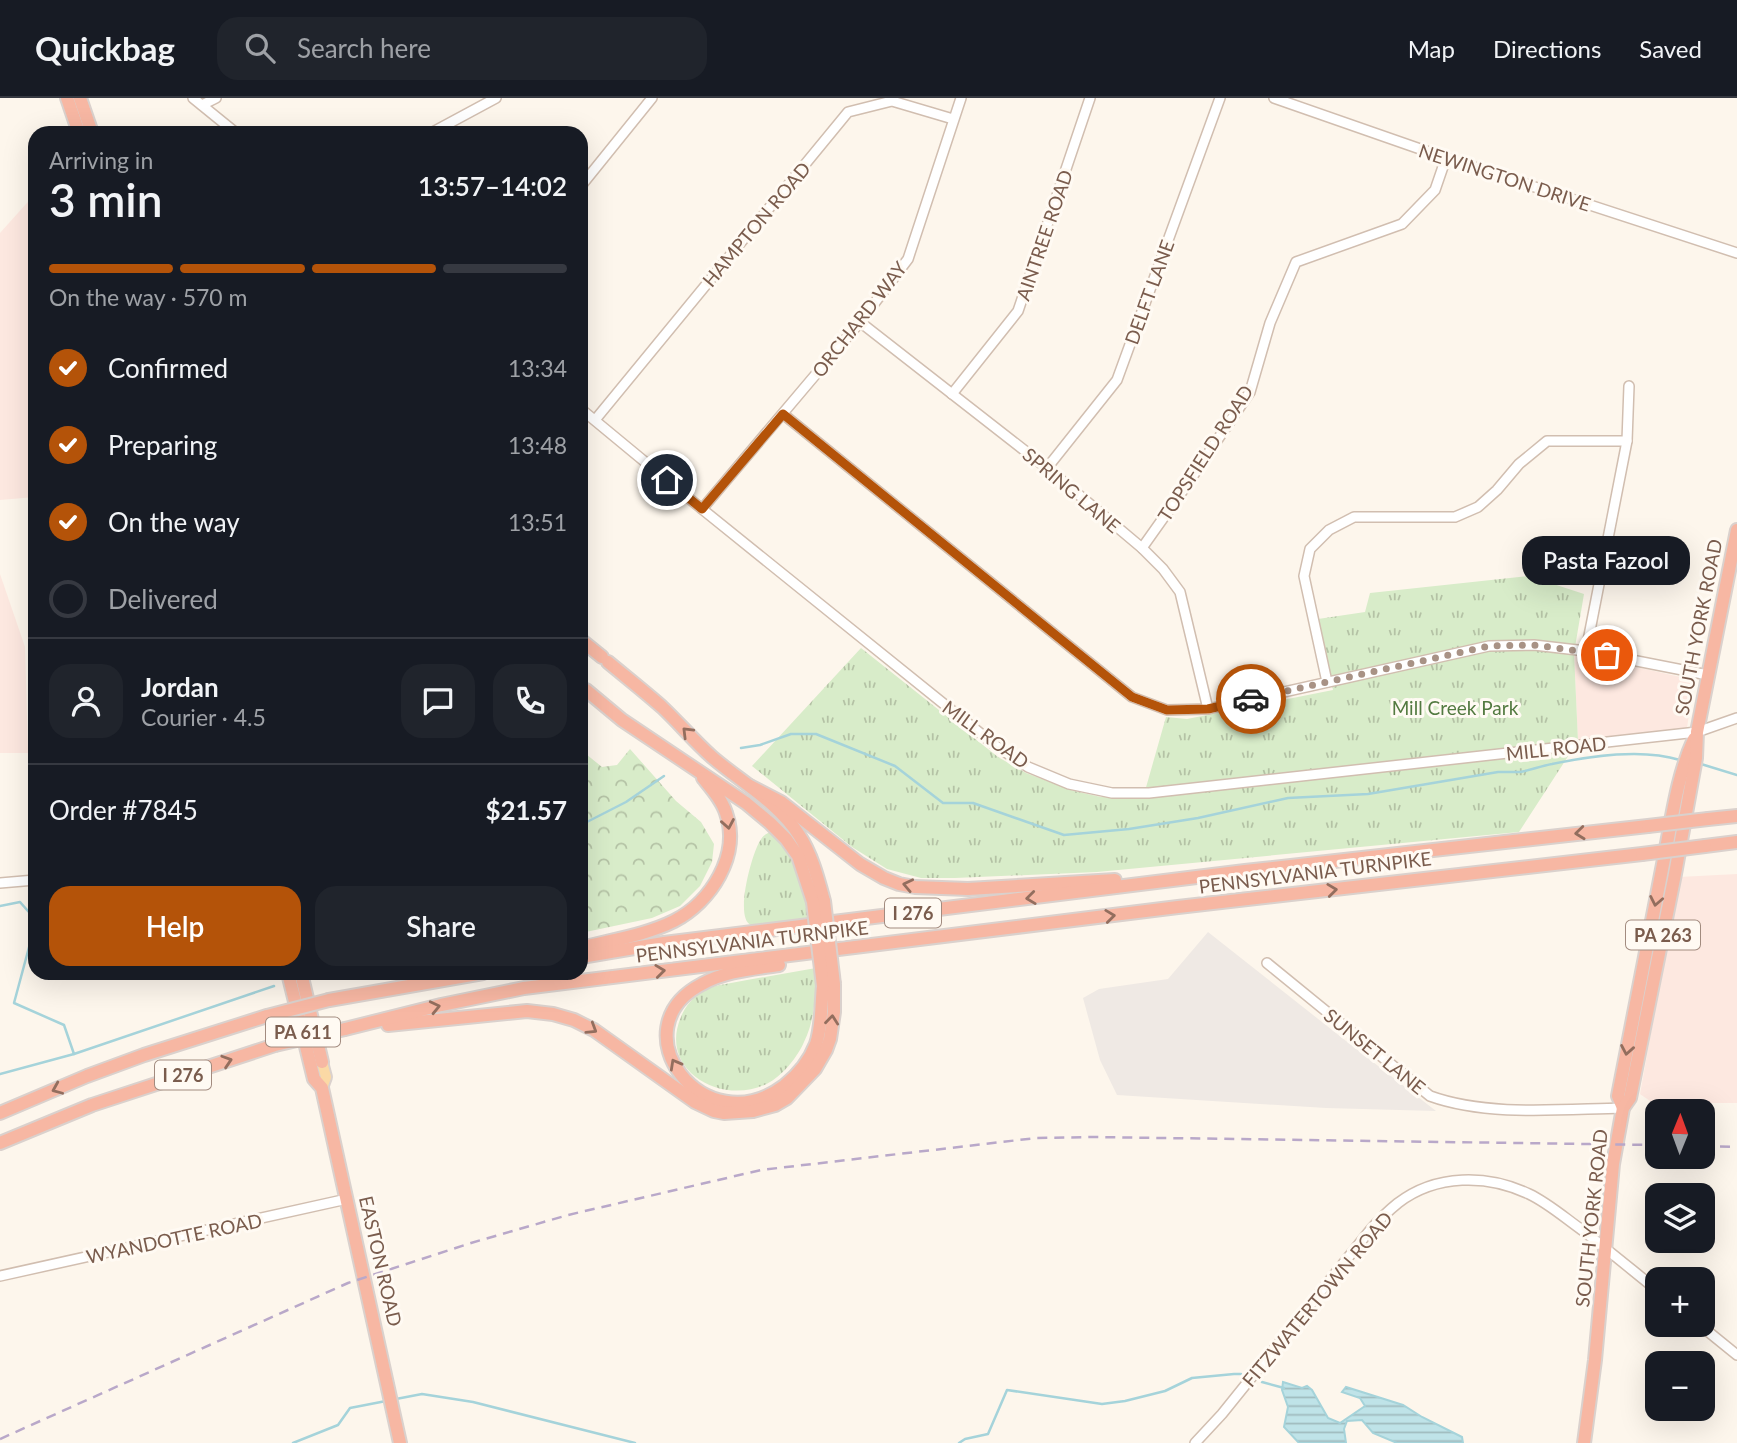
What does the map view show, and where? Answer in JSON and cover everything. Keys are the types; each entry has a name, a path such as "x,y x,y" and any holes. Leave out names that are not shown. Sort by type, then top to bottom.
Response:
{"highway":[{"path":"66,98 76,126"},
{"path":"80,98 90,126"},
{"name":"SOUTH YORK ROAD","path":"1584,1443 1598,1333 1613,1164 1623,1108 1630,1098 1675,874 1682,798 1737,530"},
{"path":"345,1029 527,1011 553,1014 594,1030 695,1102 714,1111 733,1113 775,1105 787,1098 815,1069 830,1039 834,1012 811,860 799,835 788,820 712,757 663,708 588,646"},
{"path":"588,692 622,720 746,803 786,839 798,856 818,902"},
{"path":"588,946 643,932 678,919 700,902 716,880 729,849 729,824 722,803 694,766"},
{"path":"750,786 781,802 860,864 884,878 915,887 968,889 1245,871"},
{"name":"PENNSYLVANIA TURNPIKE","path":"588,956 664,943 1245,871 1737,816"},
{"name":"PENNSYLVANIA TURNPIKE","path":"0,1143 92,1105 275,1045 524,988 1737,842"},
{"path":"828,985 816,1043 804,1067 795,1077 768,1096 750,1101 719,1101 690,1085 675,1066 668,1051 668,1025 675,1006 690,991 704,983 743,970 797,962 848,948"},
{"name":"EASTON ROAD","path":"290,980 314,1079 322,1088 400,1443"},
{"name":"EASTON ROAD","path":"303,980 322,1062"},
{"name":"I 276","path":"0,1113 87,1076 267,1016 329,1000 443,980"}],"main road":[{"name":"EASTON ROAD","path":"322,1062 326,1077 322,1088"}],"street":[{"path":"193,98 228,126"},
{"path":"202,105 216,98"},
{"path":"444,126 495,98"},
{"path":"588,177 652,98"},
{"name":"ORCHARD WAY","path":"702,509 860,322 908,259 961,98"},
{"name":"AINTREE ROAD","path":"952,394 1018,310 1090,98"},
{"name":"DELFT LANE","path":"1048,468 1117,380 1220,98"},
{"name":"NEWINGTON DRIVE","path":"1274,98 1446,158 1737,253"},
{"name":"HAMPTON ROAD","path":"595,420 848,112 892,101 953,119"},
{"name":"TOPSFIELD ROAD","path":"1142,548 1250,392 1269,323 1296,262 1402,224 1435,190 1446,158"},
{"name":"SPRING LANE","path":"860,322 1048,468 1163,569 1180,592 1208,709"},
{"path":"1586,651 1627,440 1629,386"},
{"name":"MILL ROAD","path":"588,414 996,746 1028,767 1069,784 1112,793 1149,793 1697,732 1737,718"},
{"path":"783,414 1132,697 1167,710 1208,709 1489,646 1534,645 1586,651 1708,674"},
{"path":"1327,682 1304,576 1310,549 1329,530 1354,517 1455,517 1478,507 1519,464 1546,441 1627,440"},
{"path":"0,883 28,881"},
{"name":"SUNSET LANE","path":"1267,963 1430,1096 1472,1107 1623,1108"},
{"name":"FITZWATERTOWN ROAD","path":"1195,1443 1222,1414 1371,1229 1400,1201 1421,1190 1452,1180 1472,1179 1511,1186 1546,1204 1645,1280"},
{"name":"WYANDOTTE ROAD","path":"0,1276 347,1199"},
{"path":"1715,1337 1737,1355"}],"shaded area":[{"path":"28,202 28,498 0,500 0,233"},
{"path":"0,574 25,647 28,753 0,753"},
{"path":"1574,653 1694,680 1687,728 1578,741"},
{"path":"1737,874 1737,1103 1715,1103 1715,1099 1647,1099 1640,1094 1679,877"},
{"path":"1208,932 1436,1111 1326,1108 1117,1095 1100,1060 1083,998 1099,989 1168,979"}],"green space":[{"name":"Mill Creek Park","path":"1529,576 1584,594 1574,653 1578,741 1519,832 1097,872 921,878 887,869 852,847 752,766 861,648 998,757 1026,773 1074,791 1101,797 1143,798 1166,717 1187,719 1333,690 1318,619 1365,612 1370,593"},
{"path":"630,749 676,801 701,822 714,844 712,862 700,886 680,906 652,918 588,932 588,756 602,767 617,765"},
{"path":"768,833 781,841 788,851 802,884 812,920 756,926 746,920 744,899 749,871 757,848"},
{"path":"816,968 814,1005 808,1033 794,1059 775,1079 753,1089 734,1091 700,1080 687,1069 679,1054 676,1037 687,1005 697,995 720,985"}],"water":[{"path":"1283,1382 1302,1388 1307,1386 1328,1418 1340,1423 1365,1406 1360,1398 1342,1392 1346,1387 1403,1405 1462,1437 1463,1443 1397,1443 1373,1433 1362,1420 1347,1421 1344,1429 1346,1443 1299,1443 1284,1427 1288,1407 1282,1390"}],"waterway":[{"path":"741,748 760,745 791,734 816,734 895,766 943,803 973,803 1064,835 1129,829 1198,818 1288,798 1368,794 1498,772 1520,772 1600,756 1649,754 1680,760"},
{"path":"1701,764 1737,775"},
{"path":"588,821 626,802 664,776"},
{"path":"0,906 20,902 28,911"},
{"path":"28,951 14,1003 64,1025 74,1054"},
{"path":"0,1074 74,1054 274,986"},
{"path":"959,1443 988,1434 1007,1390 1102,1404 1165,1391 1192,1378 1241,1374"},
{"path":"1262,1382 1284,1388"},
{"path":"396,1399 422,1394 473,1402 635,1443"},
{"path":"293,1443 338,1425 350,1408 386,1401"}],"railway":[{"path":"0,1439 348,1283 568,1215 761,1170 1036,1138 1645,1145"},
{"path":"1715,1146 1737,1147"}],"way so far":[{"path":"1251,699 1489,646 1534,645 1607,655"}],"place":[{"name":"Pasta Fazool","path":"1607,655"}],"route":[{"path":"667,480 702,509 783,414 1132,697 1167,710 1208,709 1251,699"}]}
